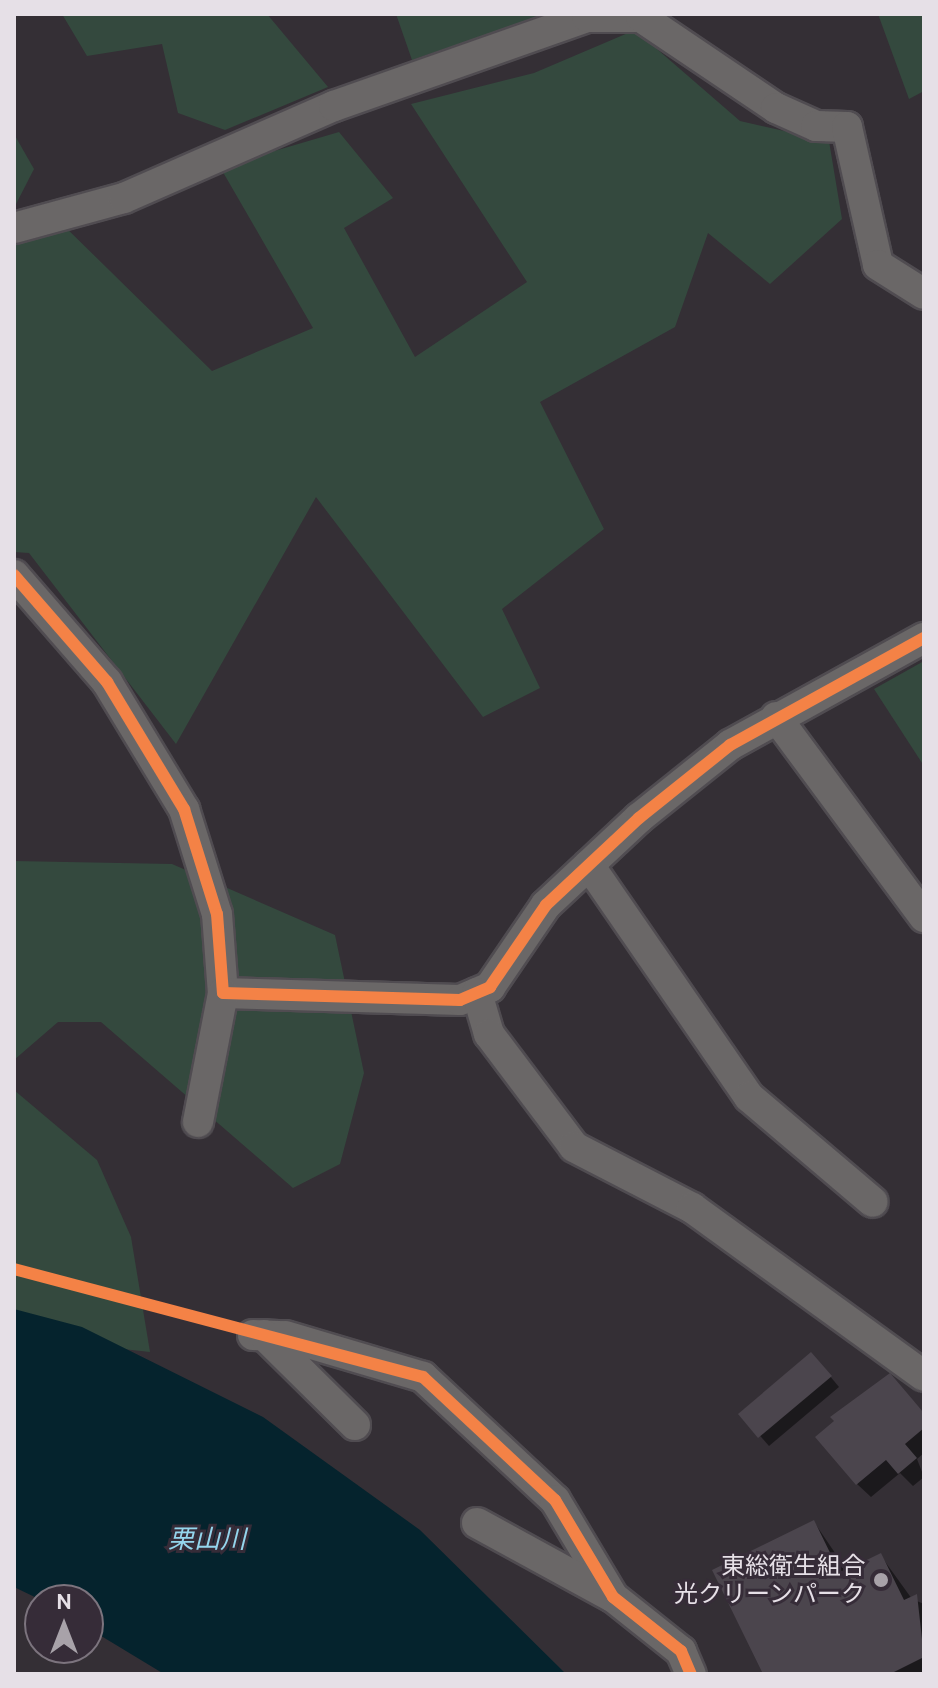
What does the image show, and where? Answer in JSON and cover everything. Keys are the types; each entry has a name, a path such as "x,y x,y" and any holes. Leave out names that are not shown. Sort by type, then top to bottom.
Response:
{"street":[{"path":"14,228 124,198 334,106 587,17 641,17 776,108 816,126 847,127 878,265 918,284"},
{"path":"14,575 107,682 184,809 217,914 223,993 198,1122"},
{"path":"223,993 460,1000 490,987 546,905 730,745 924,638"},
{"path":"776,717 924,917"},
{"path":"589,865 749,1097 873,1202"},
{"path":"477,993 489,1034 574,1147 692,1208 924,1376"},
{"path":"355,1425 258,1335 423,1377 555,1500 613,1597"},
{"path":"477,1523 613,1597 681,1651 691,1674"}],"green space":[{"path":"62,14 267,14 328,87 225,130 178,113 162,44 87,56"},
{"path":"396,14 547,14 412,60"},
{"path":"878,14 924,14 924,91 909,99"},
{"path":"635,30 740,121 829,141 842,219 770,284 708,233 675,327 540,402 604,529 502,609 540,688 483,717 316,497 176,744 29,553 14,552 14,229 55,217 212,371 313,328 220,167 339,132 393,198 344,228 415,357 527,282 411,104 534,73"},
{"path":"14,134 34,169 14,208"},
{"path":"924,661 924,766 874,689"},
{"path":"14,861 172,864 335,935 364,1073 340,1164 293,1188 101,1022 58,1022 14,1060"},
{"path":"14,1090 97,1160 131,1237 150,1352 14,1337"}],"water":[{"name":"栗山川","path":"14,1309 82,1327 263,1417 420,1530 566,1674 164,1674 104,1638 104,1584 24,1584 24,1592 14,1587"}],"building":[{"path":"811,1352 832,1376 758,1438 738,1414"},
{"path":"890,1373 924,1413 924,1428 905,1444 917,1458 898,1474 886,1460 856,1485 815,1437 834,1421 830,1417"},
{"path":"814,1520 840,1573 881,1553 904,1600 917,1594 924,1657 890,1674 763,1674 712,1570"}],"cycle path":[{"path":"14,575 107,682 184,809 217,914 223,993 460,1000 490,987 546,905 639,818 730,745 924,638"},
{"path":"14,1269 423,1377 555,1500 613,1597 681,1651 691,1674"}],"place":[{"name":"東総衛生組合 光クリーンパーク","path":"881,1580"}]}
